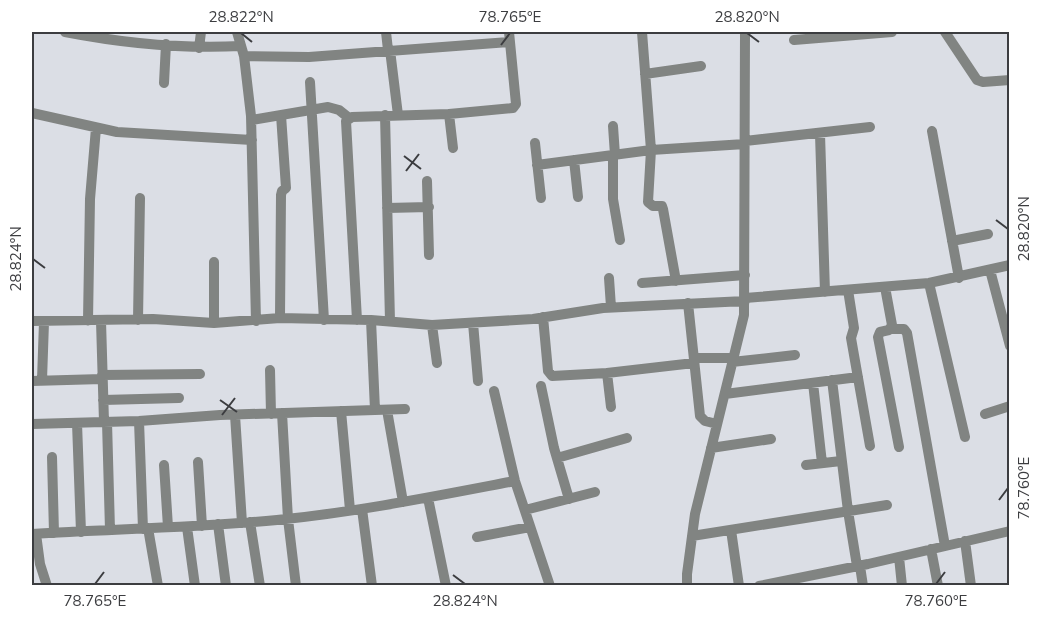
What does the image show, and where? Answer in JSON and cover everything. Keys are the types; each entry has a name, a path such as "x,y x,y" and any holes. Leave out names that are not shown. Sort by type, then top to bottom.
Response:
{"street":[{"path":"65,32 90,37 309,57 509,37 515,107 449,114 349,118 334,108 312,109 252,120"},
{"path":"200,48 201,32"},
{"path":"237,32 252,120 256,321"},
{"path":"386,32 398,115"},
{"path":"642,32 651,150 648,202 653,206 662,206 676,281"},
{"path":"687,585 695,514 744,315 746,275 745,32"},
{"path":"794,40 892,32"},
{"path":"945,32 977,80 983,82 1010,80"},
{"path":"164,83 166,44"},
{"path":"645,74 701,66"},
{"path":"310,82 324,320"},
{"path":"32,113 96,128 131,133 252,140"},
{"path":"449,114 453,148"},
{"path":"280,318 281,195 286,188 281,115"},
{"path":"385,115 390,321"},
{"path":"349,118 346,125 357,320"},
{"path":"613,126 613,199 620,240"},
{"path":"537,165 651,150 745,142 870,127"},
{"path":"88,321 90,199 96,128"},
{"path":"932,130 959,278"},
{"path":"820,134 825,292"},
{"path":"535,143 541,198"},
{"path":"574,160 578,197"},
{"path":"427,181 429,255"},
{"path":"138,320 140,198"},
{"path":"387,208 429,207"},
{"path":"952,241 988,234"},
{"path":"214,262 214,323"},
{"path":"32,321 138,320 214,323 280,318 371,320 432,325 543,317 611,307 745,300 930,283 1010,265"},
{"path":"990,270 1005,312 1010,346"},
{"path":"642,284 746,275"},
{"path":"609,278 611,307"},
{"path":"930,283 965,437"},
{"path":"885,287 892,325 890,329"},
{"path":"848,290 854,328 851,338 870,446"},
{"path":"688,303 700,416 705,421 717,424"},
{"path":"543,317 550,375 556,377 607,373 694,361 795,355"},
{"path":"371,320 375,410"},
{"path":"101,321 110,530"},
{"path":"44,322 37,380 200,374"},
{"path":"473,322 477,381"},
{"path":"432,325 436,363"},
{"path":"899,447 878,337 880,332 890,329 904,329 907,333 945,546"},
{"path":"270,370 270,414"},
{"path":"607,373 610,407"},
{"path":"724,394 858,377"},
{"path":"832,380 848,511 863,585"},
{"path":"813,383 822,463"},
{"path":"541,386 569,499"},
{"path":"494,391 515,481 550,585"},
{"path":"103,400 179,398"},
{"path":"985,414 1010,406"},
{"path":"32,424 405,409"},
{"path":"387,410 403,502"},
{"path":"341,411 350,510"},
{"path":"282,413 288,519 296,585"},
{"path":"235,415 246,522 260,585"},
{"path":"139,421 146,529 158,585"},
{"path":"77,423 81,532"},
{"path":"557,458 627,438"},
{"path":"711,448 771,439"},
{"path":"52,457 54,533"},
{"path":"806,465 841,461"},
{"path":"198,462 202,526"},
{"path":"164,465 168,527"},
{"path":"47,585 34,534 187,527 288,519 428,498 515,481"},
{"path":"525,510 595,492"},
{"path":"428,498 446,585"},
{"path":"692,536 887,505"},
{"path":"362,509 372,585"},
{"path":"218,525 226,585"},
{"path":"187,527 195,585"},
{"path":"477,537 530,527"},
{"path":"731,530 739,585"},
{"path":"759,585 790,583 824,573 1010,531"},
{"path":"965,541 971,585"},
{"path":"931,549 938,585"},
{"path":"899,557 902,585"},
{"path":"824,573 826,585"}]}
